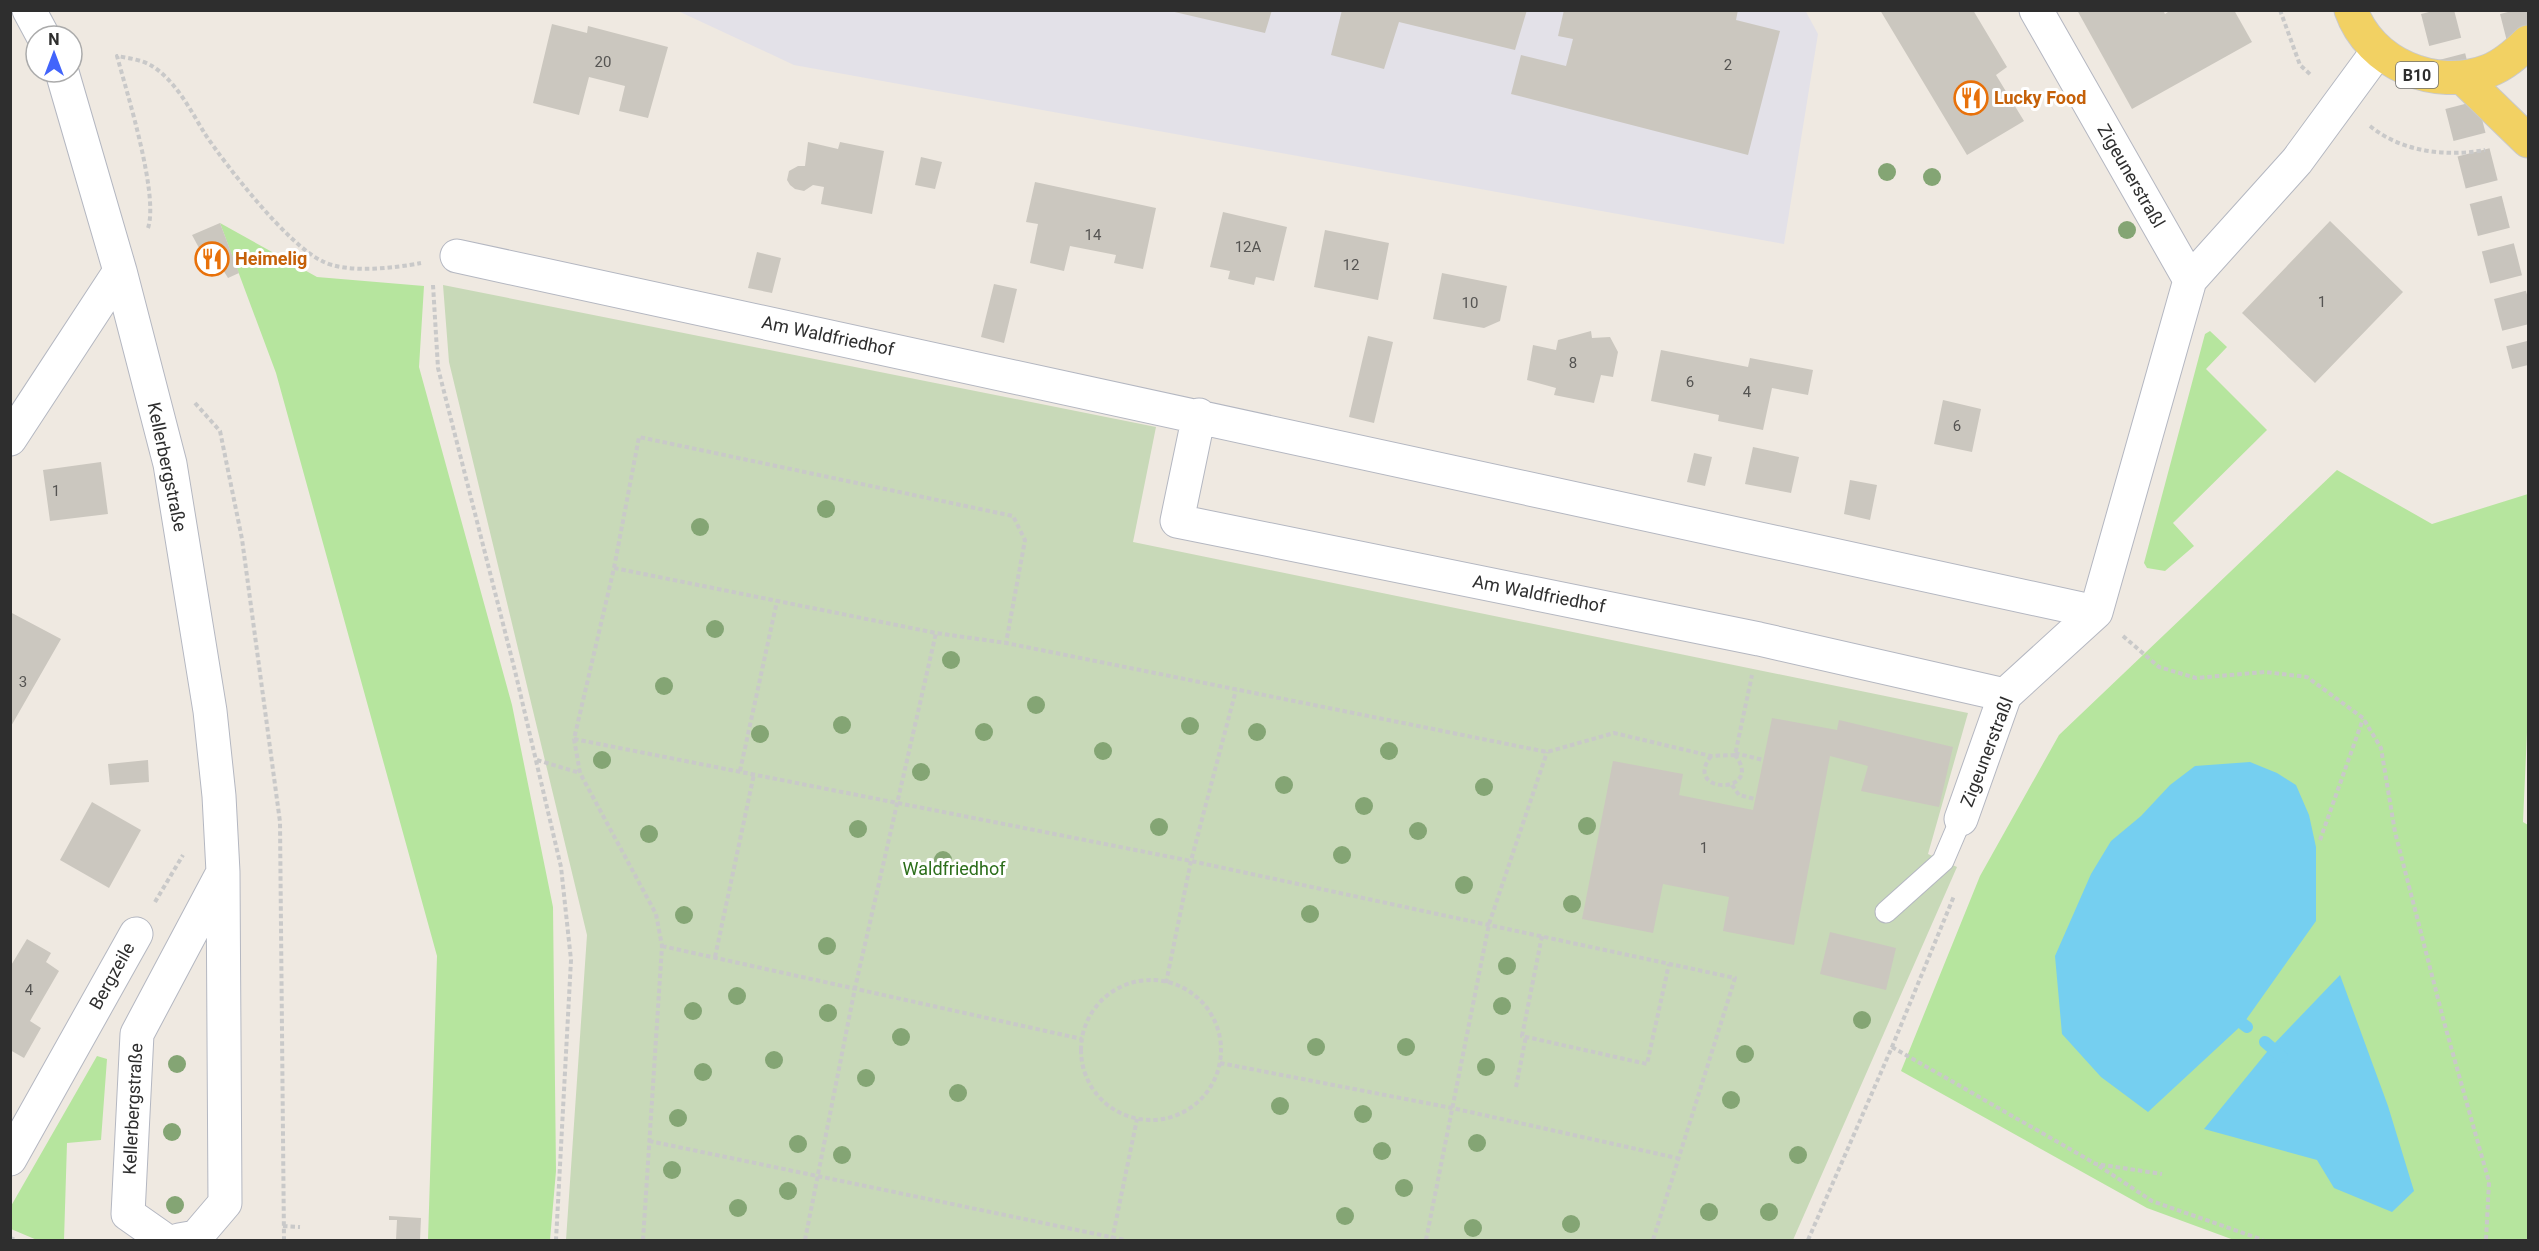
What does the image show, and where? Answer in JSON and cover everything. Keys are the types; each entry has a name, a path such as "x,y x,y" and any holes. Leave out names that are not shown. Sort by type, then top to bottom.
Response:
{"main road":[{"name":"B10","path":"2351,10 2355,24 2377,52 2417,75 2463,78 2488,71 2511,58 2529,42"},
{"name":"B10","path":"2463,78 2527,140"}],"street":[{"path":"29,10 37,24"},
{"name":"Zigeunerstraßl","path":"2036,10 2190,280"},
{"path":"2096,612 2190,280 2297,161 2377,52"},
{"name":"Kellerbergstraße","path":"65,84 120,271 170,464 210,711 219,796 223,872 225,1203 196,1237 179,1240"},
{"name":"Am Waldfriedhof","path":"444,258 1199,415 2096,612"},
{"path":"10,439 98,308 120,271"},
{"name":"Am Waldfriedhof","path":"1199,415 1177,521 1759,639 2005,695"},
{"name":"Zigeunerstraßl","path":"1961,819 2005,695 2096,612"},
{"name":"Kellerbergstraße","path":"165,1240 128,1214 137,1034 223,872"},
{"name":"Bergzeile","path":"10,1159 136,934"}],"lane":[{"path":"1886,912 1943,861 1961,819"}],"path":[{"path":"2280,10 2300,65 2374,129 2399,145 2435,153 2471,153 2527,140"},
{"path":"152,216 146,168 117,56 152,65 176,88 220,155 293,240 323,262 349,267 378,268 444,258 438,368 561,867 571,960 556,1240"},
{"path":"643,1240 662,945 656,914 580,773 574,739 614,568 639,437 1013,516 1025,540 1006,643"},
{"path":"614,568 936,633 1006,643 1547,752 1614,733 1711,756 1735,754 1763,760"},
{"path":"740,771 777,601"},
{"path":"2096,612 2159,667 2196,678 2265,672 2307,677 2363,718 2381,748 2395,832 2444,1022 2489,1182 2486,1240"},
{"path":"805,1240 855,988 936,633"},
{"path":"1732,785 1741,774 1740,764 1735,754 1759,639"},
{"path":"1166,983 1191,861 1236,690"},
{"path":"2320,840 2363,718"},
{"path":"574,739 1191,861 1735,978 1653,1240"},
{"path":"1426,1240 1489,924 1547,752"},
{"path":"1711,756 1705,766 1707,777 1715,785 1732,785"},
{"path":"536,760 580,773"},
{"path":"715,957 754,774"},
{"path":"1732,785 1739,795 1755,799"},
{"name":"Bergzeile","path":"136,934 189,845"},
{"path":"1808,1240 1892,1047 1958,885"},
{"path":"1542,936 1522,1036 1647,1064 1669,964"},
{"path":"662,945 1082,1039"},
{"path":"1138,982 1166,983 1191,993 1210,1012 1220,1036 1220,1063 1209,1088 1190,1108 1174,1117 1155,1120 1137,1119 1122,1114 1098,1096 1084,1070 1082,1039 1092,1013 1112,992 1138,982"},
{"path":"1516,1087 1526,1036"},
{"path":"1892,1047 2096,1164 2152,1201 2263,1240"},
{"path":"1220,1063 1452,1108 1677,1158"},
{"path":"1113,1239 1137,1119"},
{"path":"649,1141 816,1178 1125,1240"},
{"path":"2096,1164 2162,1174"},
{"path":"283,1226 300,1227"},
{"path":"10,1238 16,1240"}],"shaded area":[{"path":"1805,10 1818,34 1784,244 794,65 678,11"}],"green space":[{"path":"220,223 317,277 424,286 419,367 512,705 553,907 556,1171 550,1240 428,1240 437,956 276,373"},
{"name":"Waldfriedhof","path":"443,285 1156,427 1133,542 1968,713 1928,854 1957,867 1793,1240 566,1240 587,935 449,362"},
{"path":"2210,331 2227,347 2206,369 2267,430 2173,523 2194,546 2165,571 2147,568 2144,563 2205,334"},
{"path":"2337,470 2432,524 2528,494 2528,710 2523,822 2528,825 2528,1240 2234,1240 2147,1208 1901,1071 1980,876 2059,735"},
{"path":"97,1056 107,1059 101,1140 67,1143 64,1240 37,1240 11,1229 11,1206"}],"water":[{"path":"2250,762 2277,773 2296,785 2309,815 2316,847 2316,921 2243,1024 2148,1112 2101,1077 2062,1034 2055,956 2091,874 2111,841 2141,816 2170,785 2195,766"},
{"path":"2340,975 2388,1106 2414,1191 2392,1212 2334,1188 2317,1160 2204,1129 2271,1047"}],"building":[{"path":"1166,10 1272,10 1265,33"},
{"path":"1342,10 1527,10 1515,50 1399,22 1384,69 1331,55"},
{"path":"1564,10 1738,10 1736,20 1780,31 1748,155 1511,94 1521,55 1566,66 1573,39 1558,36"},
{"name":"Lucky Food","path":"1880,10 1973,10 2007,67 1996,75 2024,121 1967,155"},
{"path":"2077,10 2163,10 2165,14 2171,10 2234,10 2252,42 2132,109"},
{"path":"552,24 587,33 588,26 668,47 648,118 619,111 625,86 589,77 579,115 533,103"},
{"path":"808,142 838,149 840,142 884,151 872,214 821,204 824,187 813,185 804,191 790,185 787,180 789,171 798,166 805,166"},
{"path":"921,157 942,162 935,189 915,185"},
{"path":"1035,182 1156,208 1143,269 1114,263 1116,255 1070,246 1064,271 1030,263 1038,224 1026,222"},
{"path":"1223,212 1287,227 1274,281 1256,277 1254,285 1228,279 1230,271 1210,267"},
{"path":"2330,221 2403,292 2315,383 2242,313"},
{"path":"220,223 239,273 228,278 220,265 211,270 192,235"},
{"path":"1325,230 1389,243 1378,300 1314,287"},
{"path":"757,252 781,258 772,293 748,288"},
{"path":"1442,273 1507,286 1500,321 1484,328 1433,319"},
{"path":"994,284 1017,289 1004,343 981,337"},
{"path":"1591,331 1592,338 1610,337 1618,352 1613,377 1601,375 1594,403 1554,395 1556,388 1527,380 1533,345 1556,350 1558,340"},
{"path":"1368,336 1393,342 1374,423 1349,417"},
{"path":"1661,350 1748,367 1750,358 1813,370 1808,395 1772,388 1763,430 1718,421 1719,415 1651,401"},
{"path":"1943,400 1981,409 1972,452 1934,444"},
{"path":"1753,447 1799,457 1791,493 1745,484"},
{"path":"1694,453 1712,457 1705,486 1687,482"},
{"path":"101,462 108,514 50,521 43,470"},
{"path":"1850,480 1877,485 1870,520 1844,514"},
{"path":"10,612 61,639 10,728"},
{"path":"1772,718 1837,730 1839,720 1953,747 1939,807 1861,791 1868,766 1830,756 1794,945 1723,931 1729,897 1663,884 1653,933 1582,919 1613,761 1683,774 1679,795 1753,810"},
{"path":"148,760 149,782 110,785 108,764"},
{"path":"92,802 141,830 109,888 60,860"},
{"path":"1830,932 1896,948 1886,990 1820,974"},
{"path":"27,939 51,953 46,962 59,971 30,1021 41,1028 24,1058 10,1050 10,967"},
{"path":"389,1216 421,1218 420,1240 396,1240 397,1220 389,1220"}],"waterway":[{"path":"2243,1024 2247,1027"},
{"path":"2265,1042 2282,1057"}],"tunnel":[{"path":"2437,10 2528,365"},
{"path":"2516,10 2528,57"}],"place":[{"name":"Lucky Food","path":"1971,98"},
{"name":"Heimelig","path":"212,259"}]}
